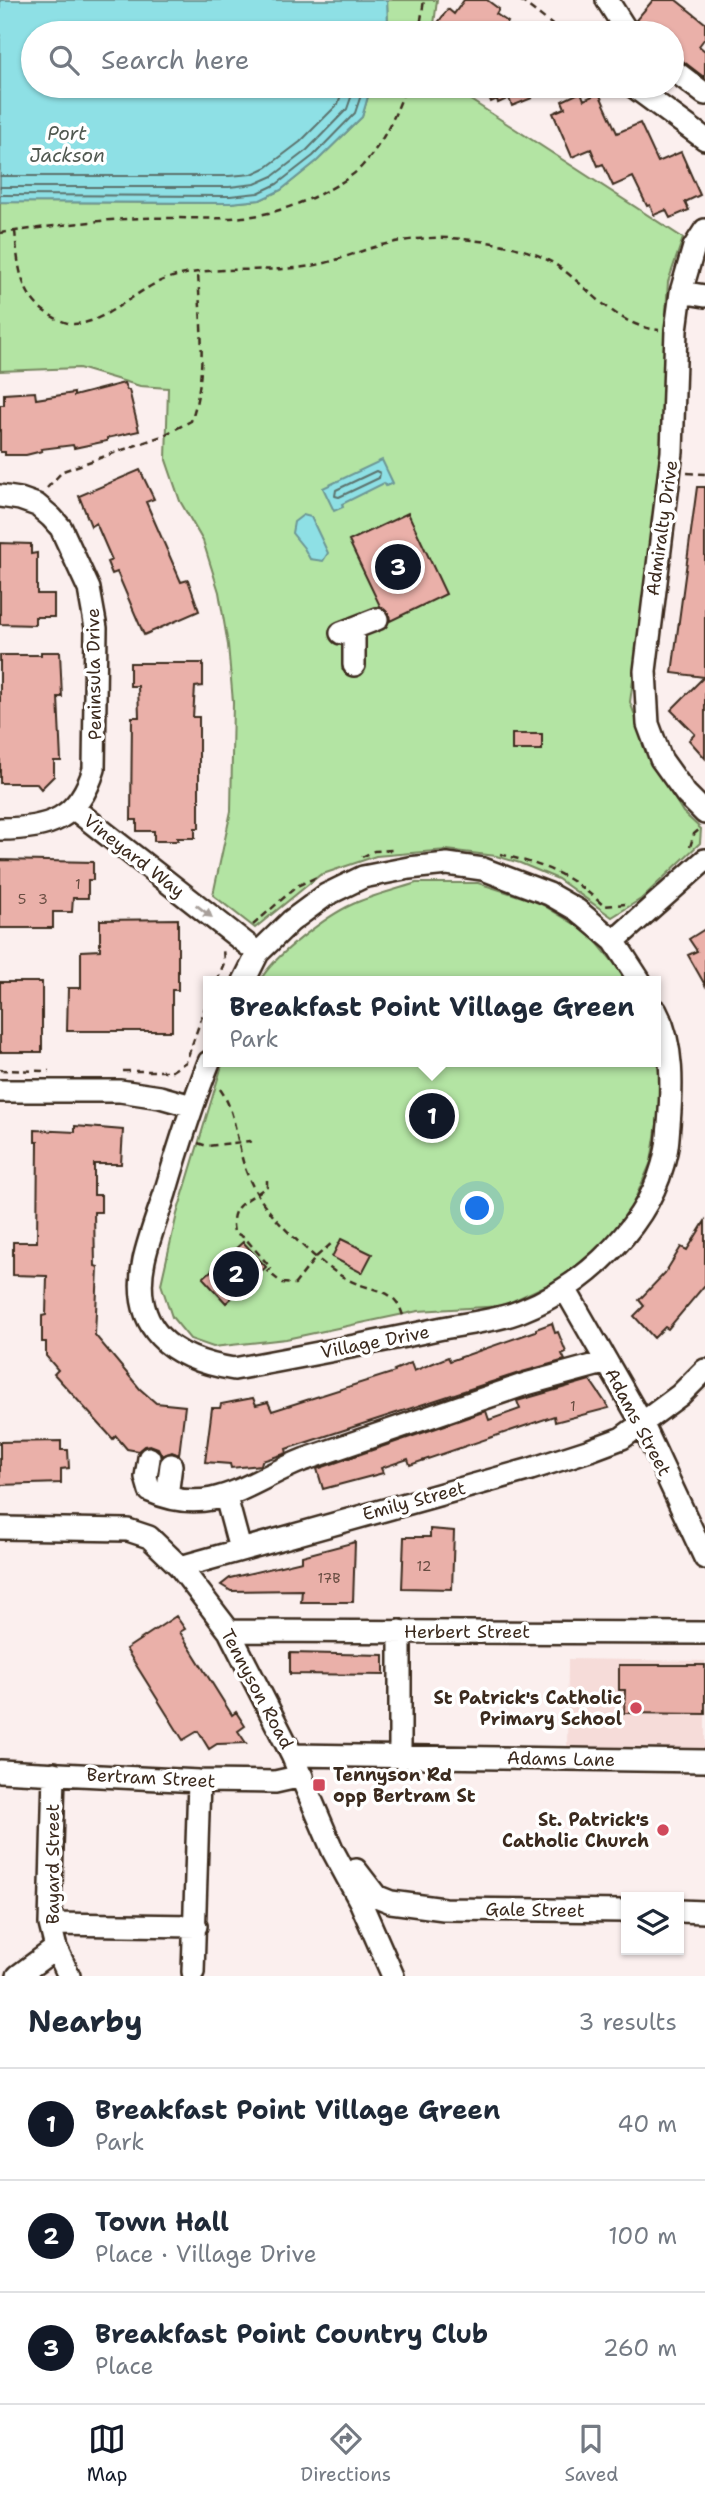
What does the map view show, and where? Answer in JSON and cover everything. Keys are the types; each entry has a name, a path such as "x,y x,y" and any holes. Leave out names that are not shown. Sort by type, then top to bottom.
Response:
{"street":[{"path":"607,0 620,21"},
{"path":"684,78 705,94"},
{"path":"650,98 705,139"},
{"name":"Admiralty Drive","path":"705,230 694,247 681,292 676,331 672,452 647,641 645,700 648,724 660,760 686,794 705,813"},
{"path":"681,292 705,296"},
{"path":"0,496 37,505"},
{"name":"Peninsula Drive","path":"37,505 61,528 89,589 94,608 94,769 89,786 73,808"},
{"path":"354,665 347,631 377,619"},
{"name":"Vineyard Way","path":"0,829 41,827 63,817 73,808 258,953"},
{"path":"614,941 705,860"},
{"path":"246,976 258,953 291,921 326,895 363,877 447,864 483,869 549,894 577,910 614,941 637,976"},
{"name":"Village Drive","path":"208,1067 192,1106 144,1259 141,1293 146,1316 158,1335 175,1350 193,1360 234,1369 520,1312 565,1289 606,1255 626,1234 660,1172 666,1152 672,1086 661,1023"},
{"path":"0,1090 120,1091 192,1106"},
{"name":"Adams Street","path":"565,1289 642,1423 705,1558"},
{"path":"149,1458 147,1485 150,1491 197,1501 226,1497 274,1471 303,1460 526,1384 607,1362"},
{"path":"642,1423 680,1395 705,1370"},
{"name":"Emily Street","path":"180,1567 531,1469 622,1438 642,1423"},
{"path":"167,1496 171,1465"},
{"path":"226,1497 240,1549"},
{"name":"Tennyson Road","path":"0,1528 128,1530 149,1537 180,1567 229,1631 302,1776 333,1851 365,1895 393,1976"},
{"name":"Herbert Street","path":"229,1631 705,1633"},
{"path":"400,1632 400,1757"},
{"name":"Adams Lane","path":"292,1755 705,1761"},
{"name":"Bertram Street","path":"0,1771 200,1781 275,1782 302,1776"},
{"name":"Bayard Street","path":"18,1976 56,1948 50,1924 54,1773"},
{"path":"193,1972 200,1781"},
{"name":"Gale Street","path":"365,1895 377,1911 410,1916 444,1909 621,1911"},
{"path":"684,1911 705,1912"},
{"path":"50,1924 196,1926"},
{"path":"56,1948 69,1976"}],"path":[{"path":"421,21 424,0"},
{"path":"520,0 547,21"},
{"path":"0,233 142,218 258,215 290,207 322,193 362,166 394,116 401,98"},
{"path":"15,231 22,282 29,297 41,310 56,319 74,324 97,319 151,284 198,272 267,271 312,266 381,245 457,238 493,242 551,261 611,312 631,324 655,330 676,331"},
{"path":"37,505 49,486 64,471 162,436 191,421 200,391 202,359 198,272"},
{"path":"119,1071 172,1071 187,1062 203,1014"},
{"path":"209,1067 233,1116 246,1171 257,1194 281,1225 316,1257 356,1284 380,1289 400,1303 408,1336"},
{"path":"0,1070 53,1070"},
{"path":"182,1139 208,1146 250,1141 254,1146"},
{"path":"267,1180 267,1186 241,1203 233,1213 232,1222 234,1232 245,1238 271,1268 267,1271 282,1283 295,1284 316,1257 332,1243"}],"shaded area":[{"name":"St Patrick's Catholic Primary School","path":"568,1659 705,1661 705,1757 567,1755"}],"green space":[{"path":"387,0 437,0 434,21 388,21"},
{"path":"368,98 467,98 683,238 668,282 664,341 664,454 630,702 651,759 683,812 701,829 700,843 641,899 612,917 558,879 520,863 496,856 447,850 376,856 320,875 255,928 213,895 231,811 233,702 228,645 219,592 203,541 180,501 166,460 168,388 140,386 79,368 0,371 0,202 230,203 260,200 281,190 317,161 362,117"},
{"path":"416,883 478,883 538,902 589,933 625,976 263,976 276,960 302,938 342,909"},
{"path":"221,1067 659,1067 661,1099 651,1162 623,1227 560,1279 502,1306 418,1311 286,1339 213,1347 190,1339 172,1317 161,1284 177,1214"}],"water":[{"name":"Port Jackson","path":"0,0 387,0 388,21 21,21 21,98 368,98 362,117 317,161 281,190 260,200 230,203 0,202"},
{"path":"382,460 393,483 386,486 384,483 342,504 343,507 334,511 323,488"},
{"path":"303,515 311,517 328,553 323,561 310,559 292,533 294,522"}],"building":[{"path":"464,0 487,0 499,9 496,14 506,21 439,21 448,9 454,14"},
{"path":"653,0 676,0 705,23 705,38 699,46 705,51 705,78 684,62 684,21 636,20"},
{"path":"489,98 509,98 498,103 497,99 491,102"},
{"path":"509,98 532,98 512,106"},
{"path":"568,98 601,98 617,133 640,123 658,162 681,152 700,195 685,202 689,210 670,218 666,210 654,215 633,177 613,186 603,164 598,166 591,149 572,157 553,113 565,108 562,101"},
{"path":"124,383 129,390 139,431 74,448 73,445 41,449 42,451 26,455 5,455 5,452 0,452 0,405 4,405 4,394 35,392 36,399 74,393 74,396"},
{"path":"140,470 154,499 146,502 181,582 188,580 199,611 144,635 117,572 112,574 107,562 112,560 96,523 91,526 79,496"},
{"path":"697,487 705,487 705,758 689,740 695,734 671,710 704,677 672,673"},
{"path":"408,513 446,594 390,621 389,614 380,606 349,541"},
{"path":"0,543 31,544 31,554 37,553 37,594 54,594 54,617 35,617 35,625 0,624"},
{"path":"41,652 60,652 62,697 58,697 61,761 54,761 54,776 41,789 36,783 0,783 0,655 41,655"},
{"path":"130,663 203,663 203,686 195,687 193,717 199,717 199,828 195,828 195,838 154,841 154,831 137,831 137,820 131,820 132,717 139,717 138,686 130,686"},
{"path":"512,734 542,734 542,750 512,750"},
{"path":"0,860 93,862 93,880 88,880 88,898 73,898 72,912 53,912 53,928 0,928"},
{"path":"178,919 178,990 172,990 172,1031 67,1031 68,988 81,988 81,951 100,950 100,920"},
{"path":"705,929 705,985 688,955 697,951 689,939"},
{"path":"0,982 42,982 42,1052 0,1052"},
{"path":"75,1126 123,1130 121,1164 94,1164 94,1195 101,1195 101,1212 94,1212 95,1266 98,1267 95,1335 140,1389 156,1403 185,1406 179,1455 172,1452 162,1456 158,1448 150,1445 138,1451 127,1449 116,1436 113,1439 54,1374 58,1370 46,1356 46,1342 42,1342 42,1316 46,1315 47,1276 13,1275 13,1242 37,1242 38,1142 35,1142 35,1130 75,1132"},
{"path":"705,1221 705,1285 668,1329 665,1327 654,1338 634,1316 644,1306 639,1300 665,1273 681,1247 687,1250"},
{"path":"341,1239 372,1254 362,1273 332,1257"},
{"path":"243,1242 266,1267 226,1303 203,1278"},
{"path":"552,1323 566,1352 562,1354 565,1360 286,1449 287,1453 262,1461 261,1465 231,1468 230,1464 205,1462 212,1408 220,1408 221,1404 253,1398 256,1405 268,1402 272,1411 395,1372 394,1370 411,1363 414,1371 448,1357 450,1361"},
{"path":"590,1380 609,1408 555,1422 554,1416 410,1465 408,1459 381,1468 383,1473 323,1489 317,1469 486,1411 489,1420 520,1409 517,1401"},
{"path":"61,1441 61,1450 68,1450 69,1468 61,1469 61,1483 0,1485 0,1442"},
{"path":"430,1529 454,1531 452,1589 402,1588 404,1537 430,1537"},
{"path":"355,1542 353,1602 301,1602 302,1590 231,1591 221,1585 230,1578 302,1561 302,1556"},
{"path":"176,1616 185,1629 180,1632 232,1715 236,1712 245,1726 238,1731 246,1743 217,1744 209,1749 198,1731 183,1740 126,1649"},
{"path":"290,1653 384,1655 384,1675 290,1674"},
{"path":"619,1665 705,1665 705,1714 624,1713 625,1690 619,1690"}],"place":[{"name":"Breakfast Point Country Club","path":"398,567"},
{"name":"Breakfast Point Village Green","path":"432,1116"},
{"name":"Town Hall","path":"236,1274"},
{"name":"St Patrick's Catholic Primary School","path":"636,1708"},
{"name":"Tennyson Rd opp Bertram St","path":"319,1785"},
{"name":"St. Patrick's Catholic Church","path":"663,1830"}]}
